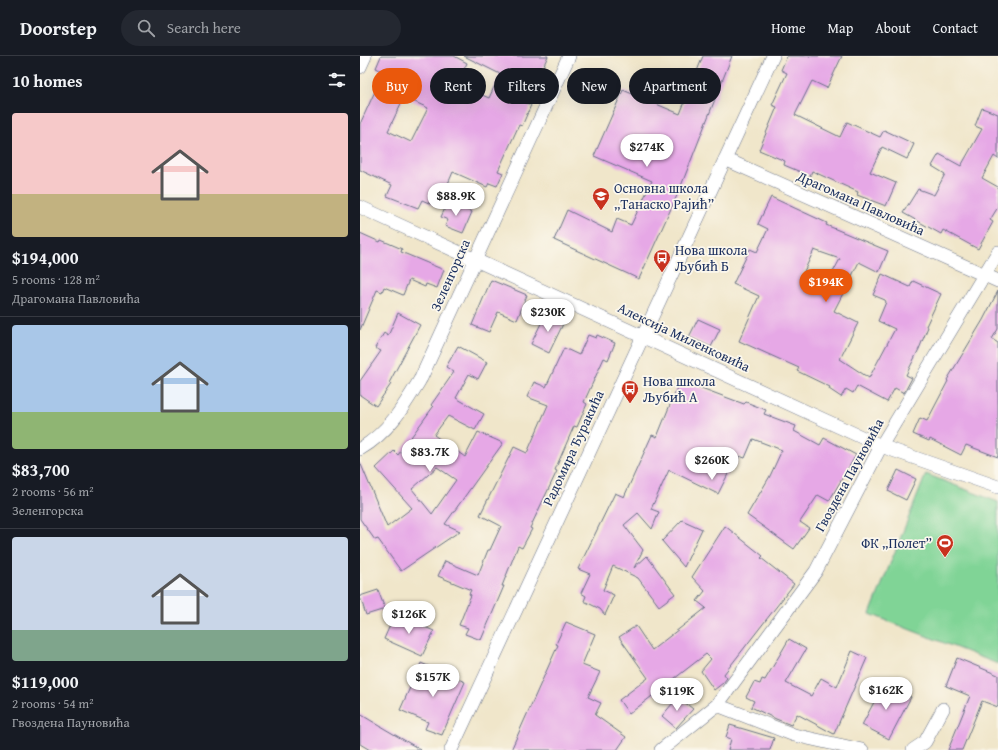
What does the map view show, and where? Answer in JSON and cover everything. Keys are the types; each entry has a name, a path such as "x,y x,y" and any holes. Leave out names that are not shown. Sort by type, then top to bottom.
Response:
{"street":[{"path":"360,67 365,56"},
{"name":"Зеленгорска","path":"360,449 385,431 399,413 421,378 569,56"},
{"name":"Радомира Ђуракића","path":"451,750 642,335 773,56"},
{"name":"Драгомана Павловића","path":"725,159 998,281"},
{"name":"Алексија Миленковића","path":"360,207 475,258 881,446 998,487"},
{"name":"Гвоздена Пауновића","path":"661,750 717,706 816,571 881,446 998,252"},
{"path":"717,706 794,735 862,750"},
{"path":"913,750 925,742 943,709"}],"green space":[{"name":"ФК „Полет”","path":"926,474 998,502 998,664 870,614"}],"building":[{"path":"381,56 454,56 467,63 465,68 430,68 430,104 486,104 486,97 489,98 494,87 494,104 531,105 522,126 519,125 498,171 503,173 497,186 489,183 487,187 453,172 438,207 422,200 418,208 387,196 392,185 360,170 360,124 372,98 372,104 401,104 388,131 411,142 428,108 419,104 422,104 422,68 376,68"},
{"path":"464,56 548,56 542,68 494,68 494,71"},
{"path":"703,56 732,56 721,84 721,68 698,68"},
{"path":"787,56 842,56 827,88 812,81 795,115 840,137 847,122 880,137 884,130 914,144 907,159 882,147 870,172 896,183 886,206 857,195 858,192 812,171 810,176 784,165 785,161 759,150 777,107 772,105 787,73 781,70"},
{"path":"623,90 629,93 629,104 656,104 680,114 684,104 713,104 679,191 639,279 554,240 567,210 612,232 617,219 631,225 652,181 594,156 617,104 621,104 621,95"},
{"path":"982,108 998,114 998,159 994,156 982,178 998,187 998,207 990,220 993,222 978,249 943,230 941,234 903,213 918,189 934,195 945,174 932,166 939,154 961,166 982,129 975,126"},
{"path":"771,197 827,223 826,225 888,251 879,272 859,262 834,311 858,323 840,359 869,378 895,329 878,321 886,302 885,300 873,295 882,274 910,287 913,281 941,294 926,326 928,327 919,349 906,375 912,378 904,393 895,388 887,402 857,386 853,393 846,389 841,397 829,389 830,387 797,371 799,368 739,341 759,296 733,284 750,249 757,252 768,229 758,224","holes":["814,250 840,259 823,291 800,280"]},
{"path":"448,202 472,212 463,233 445,226 448,220 441,217"},
{"path":"360,233 380,242 381,240 402,249 401,252 444,270 437,288 426,284 425,287 409,280 403,295 384,287 382,292 377,290 360,330"},
{"path":"491,280 527,295 517,320 498,312 489,332 472,325"},
{"path":"998,291 998,329 992,339 998,343 998,457 966,445 961,455 930,439 929,441 913,434 920,418 927,421 948,381 947,380 983,320"},
{"path":"398,313 420,325 389,383 391,384 376,406 360,395 360,381 381,351 375,348 384,333 388,336"},
{"path":"546,313 564,322 549,353 531,344"},
{"path":"698,319 720,329 711,347 689,337"},
{"path":"588,335 596,338 597,335 615,343 608,360 604,358 584,402 587,404 577,427 574,426 555,470 557,471 530,528 532,529 522,548 518,546 502,586 504,586 481,640 465,634 468,628 459,625 471,595 469,594 471,590 438,576 445,561 478,575 488,550 490,550 501,526 480,515 514,447 527,453 548,405 527,397 534,382 546,387 564,348 579,355"},
{"path":"458,346 487,362 478,379 469,374 456,398 484,414 475,430 448,416 434,435 465,457 478,432 503,443 445,524 460,531 401,571 378,539 375,540 360,519 360,462 387,527 412,508 376,468 394,451 398,455 433,407 431,405 454,372 446,367","holes":["437,467 456,480 432,514 412,489"]},
{"path":"680,380 744,404 746,402 766,410 764,414 796,426 794,431 820,445 824,438 856,455 829,501 818,495 800,522 809,528 794,549 747,515 770,476 782,450 753,439 745,458 739,456 735,467 732,466 718,494 669,470 651,509 659,512 652,529 638,513 624,525 643,550 634,568 647,556 675,594 659,606 638,578 613,566 603,590 614,595 605,615 600,609 584,601 586,596 581,593 590,574 578,569 615,493 624,497 652,435 657,437"},
{"path":"898,470 916,479 906,500 888,491"},
{"path":"682,520 702,529 684,567 662,541"},
{"path":"725,526 763,556 761,558 794,584 724,674 727,678 723,683 714,690 701,671 711,659 706,654 629,714 619,700 648,678 619,637 636,626 652,650 706,608 697,601 705,591 692,577"},
{"path":"378,590 385,609 366,615 360,596"},
{"path":"395,614 434,631 422,656 384,639"},
{"path":"566,622 595,634 582,665 600,672 588,697 601,703 595,715 626,737 617,750 511,750 558,645 556,644"},
{"path":"789,639 806,649 786,683 811,696 821,678 837,687 852,651 867,658 834,734 797,714 791,725 776,719 751,707 754,701 746,697 754,682 760,684 762,679 765,680"},
{"path":"957,658 998,675 998,707 982,701 962,750 948,750 970,696 946,686"},
{"path":"421,663 465,682 442,735 425,729 428,722 400,710"},
{"path":"884,683 911,697 889,739 862,725"},
{"path":"678,697 693,709 676,728 662,716"},
{"path":"360,714 421,750 370,750 360,744"},
{"path":"730,725 774,738 770,750 728,750 731,739 726,737"}],"place":[{"name":"Основна школа „Танаско Рајић”","path":"601,211"},
{"name":"Нова школа Љубић Б","path":"662,273"},
{"name":"Нова школа Љубић А","path":"630,404"},
{"name":"ФК „Полет”","path":"945,558"}]}
